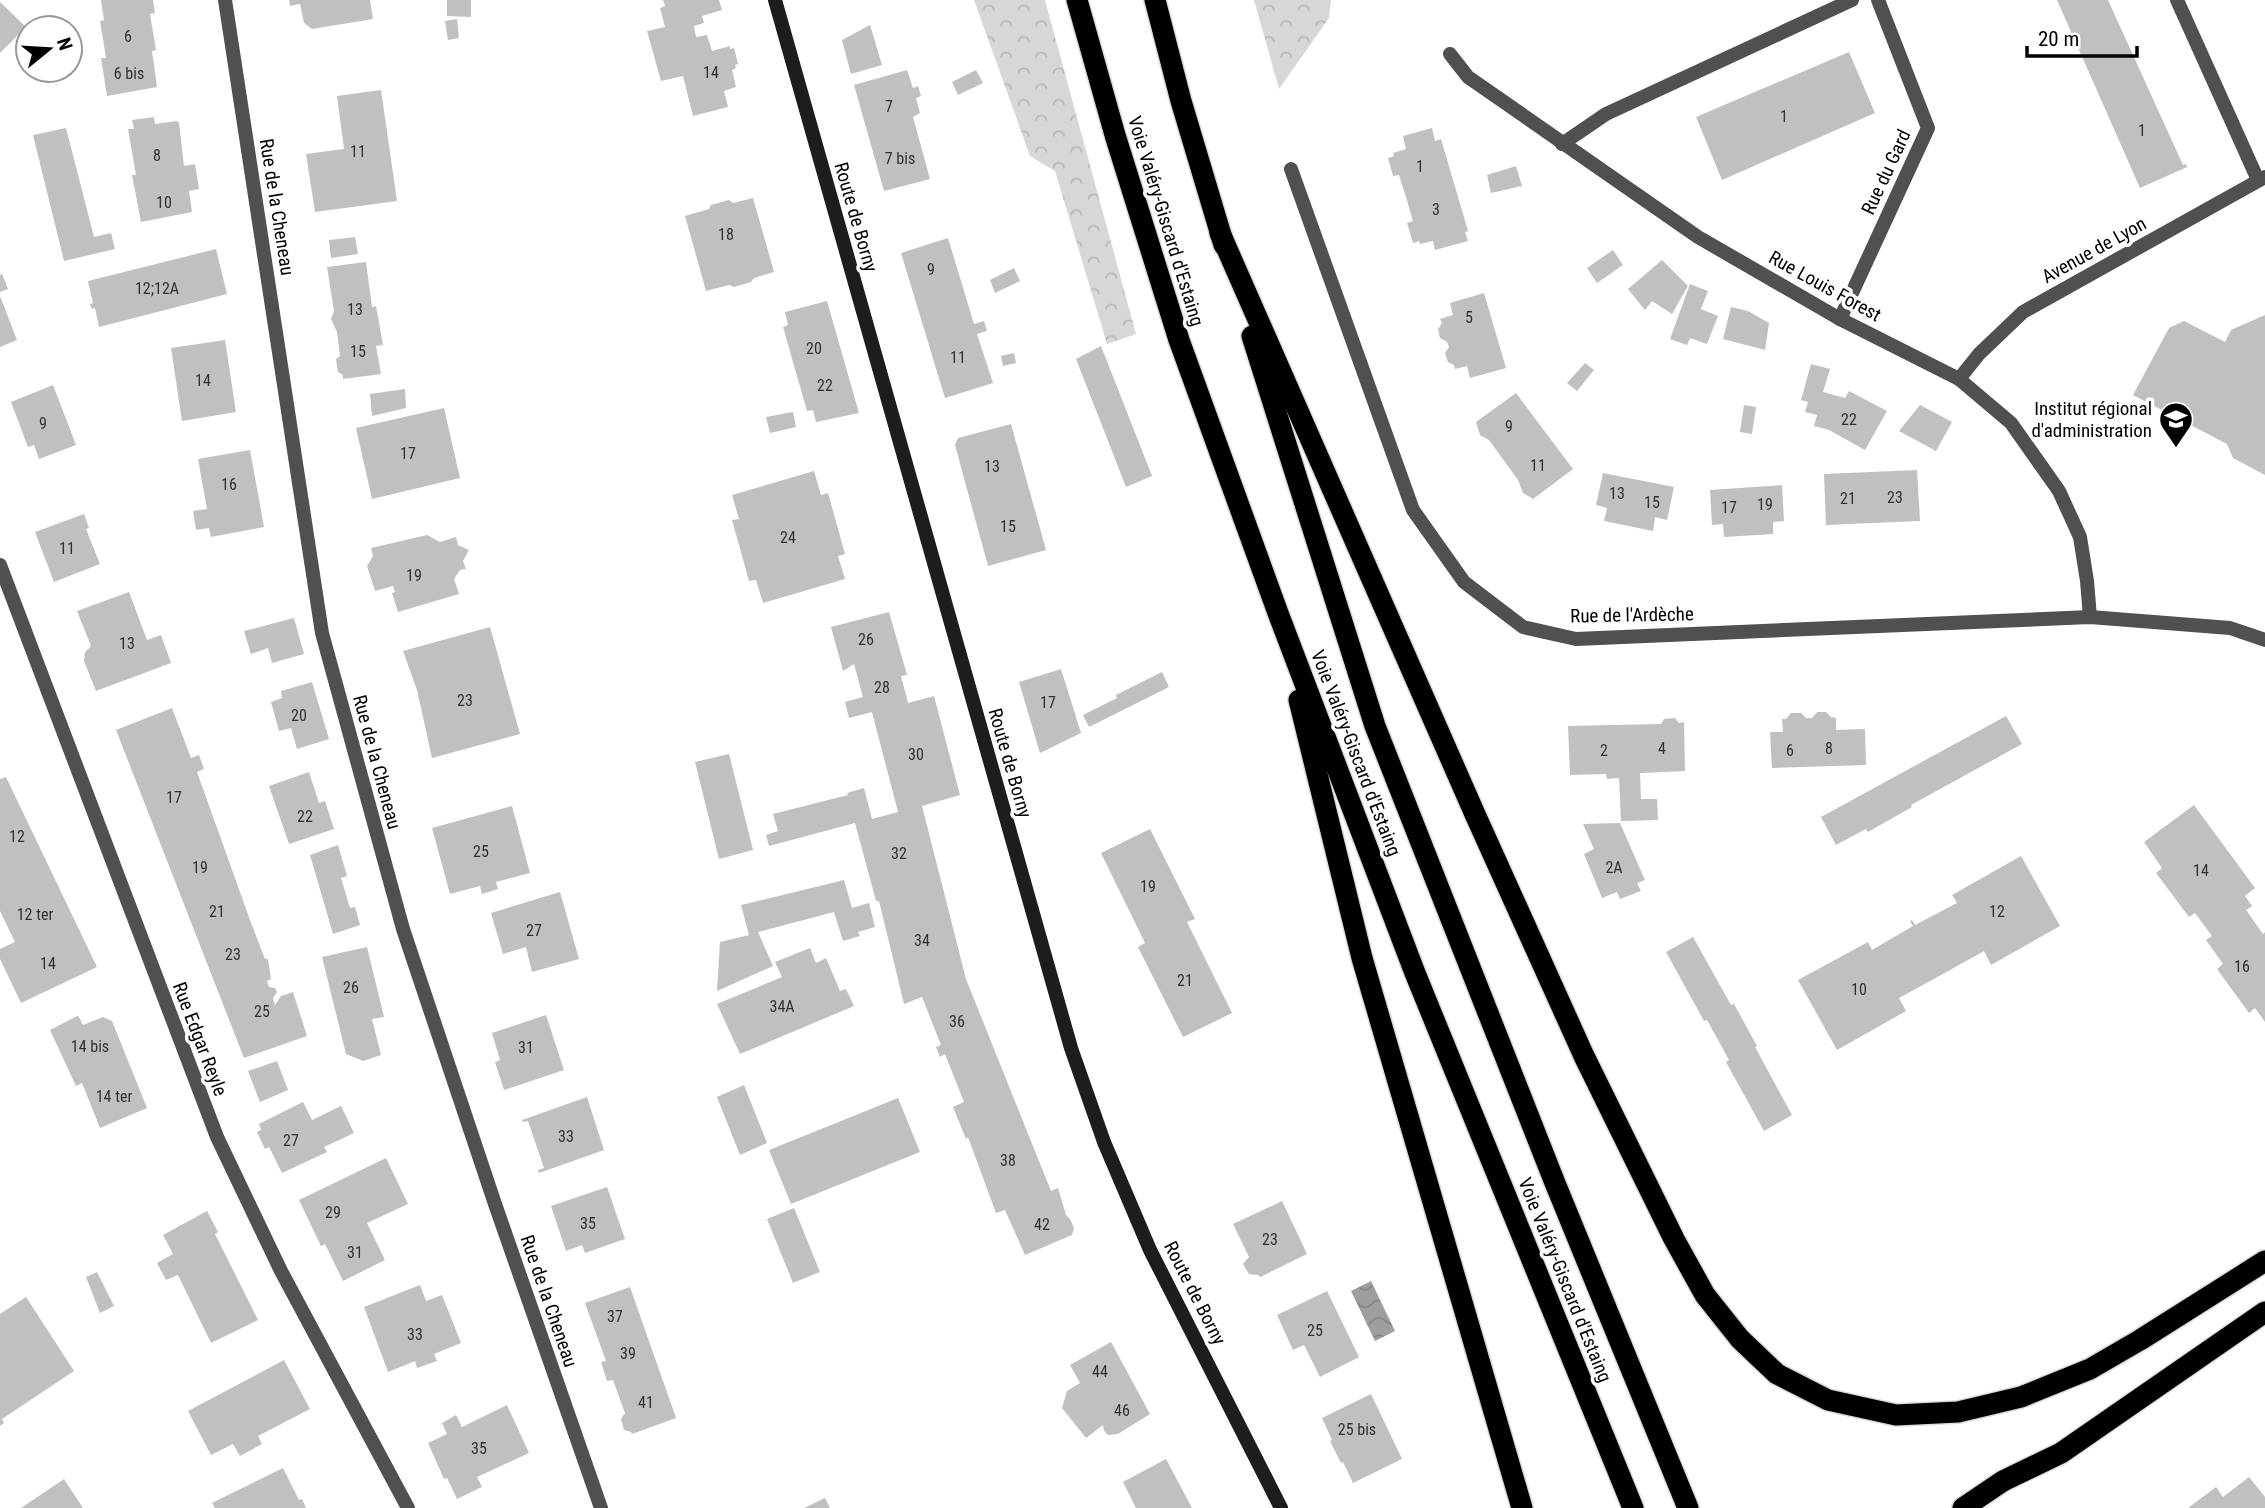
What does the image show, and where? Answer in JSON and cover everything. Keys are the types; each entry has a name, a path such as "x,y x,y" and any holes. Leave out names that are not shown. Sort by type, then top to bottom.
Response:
{"highway":[{"name":"Voie Valéry-Giscard d'Estaing","path":"1077,0 1115,135 1179,340 1278,613 1415,973 1633,1508"},
{"name":"Voie Valéry-Giscard d'Estaing","path":"1155,0 1220,233 1375,726 1555,1183 1688,1508"},
{"path":"1220,233 1584,1056 1674,1239 1705,1294 1740,1339 1777,1374 1828,1400 1896,1415 1958,1412 2021,1397 2090,1369 2265,1261"},
{"path":"1278,613 1362,958 1522,1508"},
{"path":"1963,1508 2003,1481 2061,1453 2265,1312"}],"street":[{"name":"Rue de la Cheneau","path":"225,0 322,633 403,929 499,1217 601,1508"},
{"name":"Route de Borny","path":"775,0 1071,1048 1104,1142 1150,1250 1281,1508"},
{"path":"1562,144 1606,114 1852,0"},
{"name":"Rue du Gard","path":"1840,318 1928,128 1878,0"},
{"path":"2177,0 2262,178"},
{"name":"Rue Louis Forest","path":"1450,54 1468,77 1698,237 1840,318 1959,380 2011,423 2059,491 2080,537 2090,617"},
{"name":"Rue de l'Ardèche","path":"1291,169 1413,510 1464,582 1522,626 1576,639 2090,617 2231,628 2265,640"},
{"name":"Avenue de Lyon","path":"1959,380 1979,354 2023,312 2262,178"},
{"name":"Rue Edgar Reyle","path":"0,565 217,1137 282,1271 408,1508"}],"green space":[{"path":"974,0 1045,0 1136,334 1107,344 1055,171 1030,156"},
{"path":"1254,0 1331,0 1329,18 1279,89"}],"water":[{"path":"1371,1281 1395,1331 1375,1341 1351,1291"}],"building":[{"path":"101,0 153,0 155,13 150,14 156,50 152,51 157,87 107,96 101,58 106,58 100,21 104,20"},
{"path":"289,0 370,0 373,19 312,29 304,23 300,4 290,6"},
{"path":"447,0 471,0 471,17 447,16"},
{"path":"663,0 719,0 722,10 702,16 704,23 694,26 696,37 707,35 712,51 730,46 730,49 734,48 738,64 732,70 736,87 724,91 728,107 693,116 683,76 661,81 647,31 665,27 660,8 665,6"},
{"path":"2057,0 2108,0 2183,165 2186,164 2187,167 2140,188"},
{"path":"0,2 14,15 14,39 0,53"},
{"path":"457,19 459,38 448,40 445,21"},
{"path":"870,25 882,65 851,74 842,40"},
{"path":"1849,52 1875,113 1722,180 1696,117"},
{"path":"907,70 913,88 918,86 921,96 916,98 920,113 913,117 930,179 884,191 854,85"},
{"path":"976,70 983,83 958,95 952,82"},
{"path":"381,90 397,201 315,212 306,154 344,149 337,96"},
{"path":"154,117 155,124 179,123 184,166 195,164 199,189 189,191 192,212 141,222 132,175 136,175 128,129 134,129 132,120"},
{"path":"66,128 94,237 111,233 115,249 64,261 33,135"},
{"path":"1432,128 1435,141 1441,139 1468,231 1465,232 1468,241 1435,250 1433,241 1413,243 1407,223 1413,221 1406,197 1399,175 1393,176 1388,158 1394,156 1393,153 1406,149 1403,136"},
{"path":"1516,166 1522,186 1491,193 1487,175"},
{"path":"753,198 774,272 734,287 729,285 706,291 685,216 729,200 733,203"},
{"path":"355,237 358,254 331,258 329,240"},
{"path":"948,238 974,324 984,321 987,331 977,334 993,383 945,398 901,253"},
{"path":"216,249 227,294 99,327 95,308 92,309 90,304 93,303 88,281"},
{"path":"1613,250 1623,265 1597,283 1587,268"},
{"path":"1662,260 1688,286 1672,314 1652,301 1645,310 1628,289"},
{"path":"366,262 372,307 376,306 383,345 376,346 381,374 343,379 343,375 338,372 336,359 340,356 337,332 331,319 334,311 327,267"},
{"path":"1014,268 1020,281 995,293 990,280"},
{"path":"2,274 8,289 0,292 0,275"},
{"path":"1690,284 1708,291 1701,309 1718,316 1707,344 1690,338 1687,345 1670,339"},
{"path":"1484,293 1506,368 1470,378 1467,366 1455,369 1454,365 1448,362 1445,353 1449,347 1447,342 1440,338 1438,329 1442,323 1440,319 1453,315 1450,303"},
{"path":"0,296 17,340 0,347"},
{"path":"827,301 859,413 816,422 813,410 807,411 783,327 788,325 785,312"},
{"path":"1731,307 1748,311 1769,323 1765,350 1723,339"},
{"path":"2265,315 2265,475 2233,458 2227,444 2133,395 2169,328 2184,321 2225,342 2231,330"},
{"path":"225,340 236,412 182,421 171,348"},
{"path":"1101,346 1152,476 1126,487 1076,359"},
{"path":"1014,353 1016,363 1003,366 1001,356"},
{"path":"1585,363 1594,370 1577,391 1567,383"},
{"path":"1811,364 1830,369 1823,392 1845,398 1849,391 1887,411 1865,450 1829,430 1814,426 1817,415 1805,412 1808,402 1801,400"},
{"path":"53,385 76,445 39,459 34,445 28,447 11,402"},
{"path":"405,389 406,408 372,416 370,394"},
{"path":"1516,393 1573,469 1533,499 1523,493 1518,480 1489,440 1480,435 1476,422"},
{"path":"1744,405 1756,407 1752,434 1740,432"},
{"path":"1920,405 1952,422 1936,451 1899,431"},
{"path":"444,408 460,478 372,499 356,428"},
{"path":"793,412 796,427 770,433 766,417"},
{"path":"1011,424 1046,550 988,566 955,445 958,438"},
{"path":"250,450 264,527 211,537 209,528 196,530 193,511 207,509 198,459"},
{"path":"1917,470 1920,521 1826,525 1824,474"},
{"path":"814,471 821,495 828,493 845,554 838,556 845,579 763,603 756,580 749,581 732,520 739,519 732,495"},
{"path":"1603,473 1674,487 1667,520 1655,517 1653,531 1604,521 1607,508 1596,505"},
{"path":"1782,485 1784,521 1773,522 1773,534 1724,537 1723,524 1712,525 1710,490"},
{"path":"84,514 89,528 86,529 100,564 54,582 35,532"},
{"path":"427,535 440,542 456,537 458,545 469,550 463,561 466,569 460,570 454,579 459,594 398,612 392,593 395,592 393,586 375,591 367,566 373,556 371,548"},
{"path":"129,592 147,640 161,635 171,663 96,691 84,661 85,652 91,646 77,611"},
{"path":"889,612 907,675 901,676 908,703 934,696 960,795 922,806 966,979 1051,1191 1058,1188 1066,1215 1074,1228 1072,1235 1025,1255 1005,1210 996,1213 968,1137 966,1139 953,1107 964,1102 945,1054 940,1057 936,1047 941,1045 922,997 904,1004 879,901 876,901 855,823 769,846 766,835 778,831 773,814 848,795 847,793 864,788 872,819 898,812 872,712 849,718 845,702 863,697 854,664 843,671 831,627"},
{"path":"294,618 304,654 272,663 268,648 251,654 244,631"},
{"path":"490,627 520,734 432,758 417,690 403,651"},
{"path":"1061,669 1081,733 1040,753 1019,682"},
{"path":"1162,672 1169,687 1089,727 1083,715"},
{"path":"312,682 329,739 297,749 291,728 279,731 271,702 282,698 281,691"},
{"path":"172,708 191,758 199,755 204,769 197,772 250,920 265,959 268,959 271,979 267,981 269,987 275,988 277,992 273,998 275,1005 281,996 293,992 307,1036 244,1058 116,730"},
{"path":"1817,712 1826,712 1836,718 1836,730 1865,729 1866,765 1772,768 1770,732 1783,732 1782,719 1786,719 1791,713 1801,713 1806,718 1812,718"},
{"path":"2006,716 2022,744 1911,805 1912,807 1868,832 1866,829 1836,845 1821,817"},
{"path":"1675,718 1679,723 1684,722 1685,771 1640,773 1641,799 1657,799 1658,820 1621,821 1619,778 1607,779 1606,774 1570,775 1568,726 1661,724 1664,719"},
{"path":"729,754 753,850 719,859 695,762"},
{"path":"309,772 319,803 325,801 334,829 289,844 269,786"},
{"path":"6,777 97,967 21,1003 0,959 0,949 15,942 0,911 0,779"},
{"path":"2194,805 2255,888 2245,896 2252,906 2246,910 2263,934 2265,932 2265,1022 2255,1008 2249,1013 2217,969 2223,964 2206,940 2212,936 2195,913 2189,917 2156,873 2162,868 2144,842"},
{"path":"512,806 530,873 496,882 498,889 482,894 480,886 450,894 432,828"},
{"path":"1620,823 1645,880 1637,883 1641,891 1620,899 1617,892 1602,898 1584,854 1594,849 1583,824"},
{"path":"1150,829 1195,919 1187,922 1232,1013 1183,1037 1138,947 1145,943 1101,853"},
{"path":"338,845 347,876 341,878 350,908 355,907 360,925 333,934 310,855"},
{"path":"2021,856 2060,926 1991,965 1984,951 1899,998 1906,1011 1837,1050 1798,980 1868,942 1872,950 1913,926 1910,921 1915,925 1957,903 1952,895"},
{"path":"844,880 852,908 869,903 875,927 858,932 860,936 843,941 834,912 758,932 773,966 717,991 720,942 749,935 741,905"},
{"path":"560,892 579,959 532,972 526,947 503,954 491,913"},
{"path":"1693,937 1731,1005 1734,1004 1792,1115 1764,1131 1726,1062 1729,1060 1666,952"},
{"path":"367,947 384,1017 372,1019 381,1055 363,1061 346,1054 322,957"},
{"path":"810,948 816,963 826,958 840,991 846,989 854,1006 740,1054 717,1004 782,977 775,962"},
{"path":"546,1015 564,1070 504,1090 495,1062 500,1060 492,1033"},
{"path":"77,1016 83,1025 103,1017 112,1021 147,1108 100,1128 82,1083 76,1086 50,1030"},
{"path":"277,1061 288,1090 260,1102 248,1071"},
{"path":"744,1085 767,1143 740,1155 717,1097"},
{"path":"587,1097 604,1150 539,1173 538,1170 544,1168 528,1121 522,1120"},
{"path":"898,1098 920,1152 791,1204 769,1150"},
{"path":"303,1102 312,1120 341,1106 354,1133 324,1147 327,1152 282,1173 269,1147 265,1149 257,1132 261,1130 259,1124"},
{"path":"386,1158 408,1204 367,1223 385,1260 343,1281 325,1244 321,1246 299,1200"},
{"path":"607,1187 625,1239 585,1253 582,1245 566,1251 551,1206"},
{"path":"1282,1201 1307,1254 1260,1277 1249,1274 1243,1264 1249,1257 1233,1224"},
{"path":"794,1208 820,1272 793,1283 767,1219"},
{"path":"207,1211 218,1232 215,1234 258,1320 211,1343 178,1275 166,1280 157,1263 173,1254 163,1235"},
{"path":"97,1272 114,1306 100,1313 86,1277"},
{"path":"420,1285 426,1301 442,1295 461,1343 434,1354 437,1361 417,1368 415,1361 388,1372 364,1307"},
{"path":"630,1287 676,1418 632,1434 624,1430 621,1419 625,1413 613,1380 607,1381 601,1362 606,1361 585,1303"},
{"path":"1327,1291 1359,1357 1320,1377 1304,1345 1293,1350 1277,1315"},
{"path":"26,1297 74,1371 2,1419 4,1423 0,1426 0,1314"},
{"path":"1111,1342 1150,1414 1118,1434 1108,1435 1103,1425 1086,1438 1062,1408 1067,1391 1080,1383 1070,1365"},
{"path":"284,1360 310,1409 258,1436 262,1444 240,1456 233,1444 211,1455 188,1411"},
{"path":"1371,1394 1402,1459 1353,1483 1330,1441 1332,1440 1322,1418"},
{"path":"507,1405 529,1453 477,1477 482,1487 457,1499 447,1478 444,1479 428,1443 447,1434 442,1423 456,1415 462,1427"},
{"path":"1166,1459 1192,1508 1136,1508 1123,1482"},
{"path":"283,1468 306,1508 215,1508 212,1503"},
{"path":"2249,1477 2265,1497 2265,1508 2188,1508 2216,1487 2223,1497"},
{"path":"64,1479 83,1508 21,1508"},
{"path":"825,1498 830,1508 804,1508"}],"place":[{"name":"Institut régional d'administration","path":"2176,449"}]}
